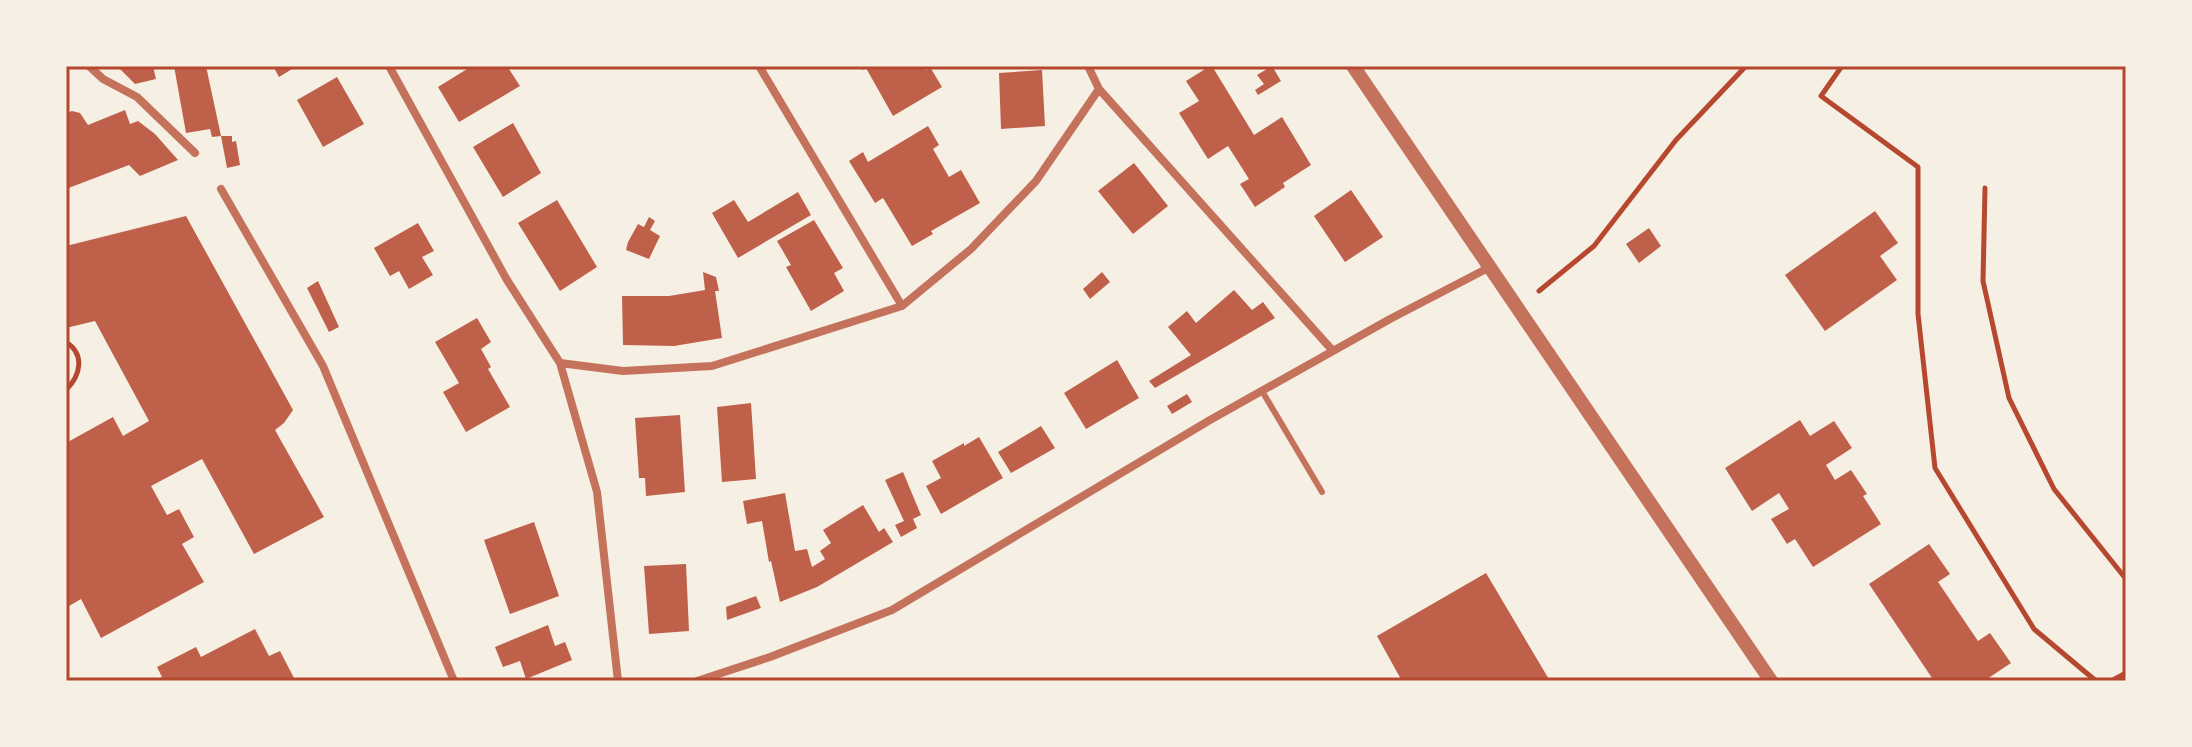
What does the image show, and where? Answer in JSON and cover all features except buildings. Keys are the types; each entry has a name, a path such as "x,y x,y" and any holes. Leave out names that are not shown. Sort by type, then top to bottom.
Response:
{"street":[{"path":"89,66 103,79 137,97 195,153"},
{"path":"389,66 507,280 560,363 597,492 618,681"},
{"path":"759,66 902,306"},
{"path":"1088,66 1099,89 1333,351"},
{"path":"1353,66 1771,681"},
{"path":"560,363 623,371 712,366 902,306 971,249 1036,181 1099,89"},
{"path":"221,189 323,366 454,681"},
{"path":"697,681 707,680 892,610 1196,428 1425,300 1491,267"}],"lane":[{"path":"1262,391 1322,492"}],"path":[{"path":"1517,308 1594,246 1676,140 1746,66"},
{"path":"1842,66 1821,96 1918,167 1918,314 1935,468 2034,629 2096,681"},
{"path":"1985,188 1983,281 2009,398 2054,489 2126,579"},
{"path":"66,342 79,355 79,371 66,390"},
{"path":"2111,681 2126,673"}]}
